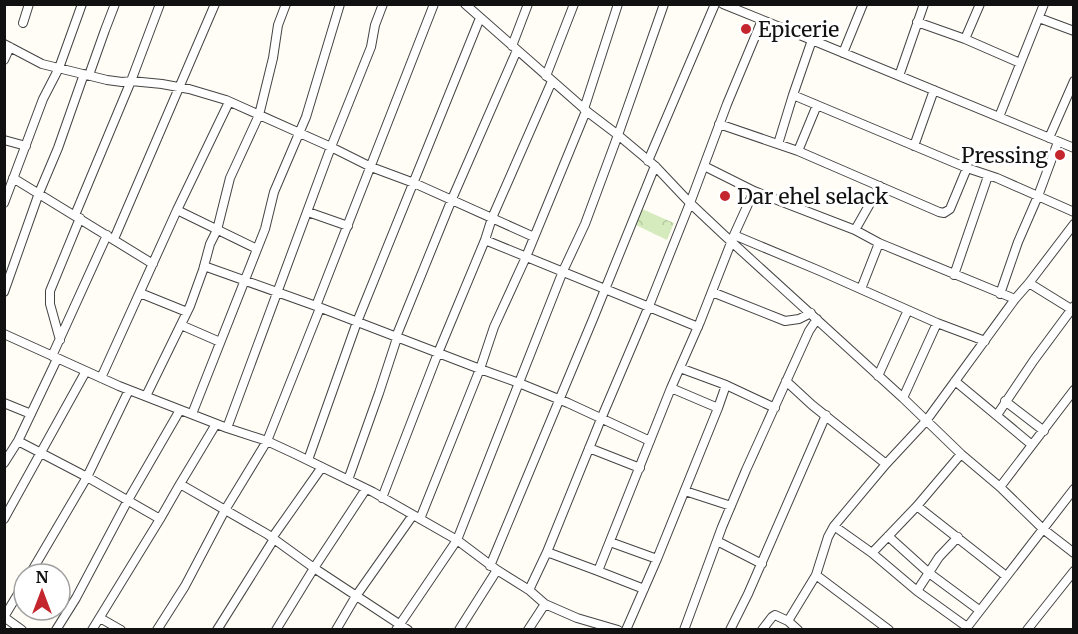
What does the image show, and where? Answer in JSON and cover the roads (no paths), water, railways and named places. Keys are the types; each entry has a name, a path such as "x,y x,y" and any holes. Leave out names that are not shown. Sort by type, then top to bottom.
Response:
{"street":[{"path":"23,22 29,4"},
{"path":"4,203 43,99 59,68 82,4"},
{"path":"4,292 39,194 115,4"},
{"path":"60,340 50,304 50,291 160,4"},
{"path":"4,463 31,414 55,358 60,340 180,87 216,4"},
{"path":"146,396 187,312 217,230 230,178 259,115 273,58 278,25 286,4"},
{"path":"192,414 265,229 274,192 300,133 340,4"},
{"path":"226,428 331,147 371,47 375,25 383,4"},
{"path":"157,630 185,586 225,510 267,441 434,4"},
{"path":"465,4 585,110 651,164 690,203 732,239 961,454 1000,487 1043,529 1074,553"},
{"path":"308,460 357,322 414,183 478,16 479,4"},
{"path":"348,480 397,338 515,48 528,4"},
{"path":"382,498 549,78 574,4"},
{"path":"336,630 356,596 417,517 585,110 618,4"},
{"path":"398,627 457,540 563,271 585,224 664,4"},
{"path":"459,630 494,568 715,4"},
{"path":"723,4 1074,148"},
{"path":"843,53 862,4"},
{"path":"899,76 924,4"},
{"path":"965,39 980,4"},
{"path":"999,117 1044,4"},
{"path":"1039,18 1074,31"},
{"path":"529,590 548,552 649,306 762,20"},
{"path":"917,22 965,39 1020,63"},
{"path":"778,144 812,40"},
{"path":"4,60 7,46 42,64 106,80 154,82 180,87 229,102 371,167 452,199 534,237"},
{"path":"1049,138 1074,81"},
{"path":"914,146 934,90"},
{"path":"793,95 1074,212"},
{"path":"101,378 229,102"},
{"path":"798,151 817,105"},
{"path":"719,124 798,151 944,213 950,208 967,168"},
{"path":"4,140 26,146"},
{"path":"1000,294 1058,142"},
{"path":"704,166 754,190 855,230 879,243 1015,299"},
{"path":"954,275 988,176"},
{"path":"13,178 153,264"},
{"path":"855,230 880,186"},
{"path":"598,571 754,190"},
{"path":"177,210 257,249"},
{"path":"308,212 348,226"},
{"path":"788,621 816,575 828,537 834,526 926,421 1015,299 1074,224"},
{"path":"732,239 861,289 985,341"},
{"path":"485,240 698,327"},
{"path":"861,289 879,243"},
{"path":"204,266 519,383 651,441"},
{"path":"996,415 1072,308 1029,283"},
{"path":"140,292 187,312"},
{"path":"712,292 785,321 814,316"},
{"path":"878,376 908,310"},
{"path":"684,630 746,470 814,316"},
{"path":"903,398 937,322"},
{"path":"181,325 220,342"},
{"path":"4,334 129,390 226,428 267,441 308,460 366,489 457,540 494,568 529,590 544,604 577,618 618,630"},
{"path":"680,368 726,385 775,408"},
{"path":"4,519 86,372"},
{"path":"786,381 886,464"},
{"path":"955,381 1032,445"},
{"path":"626,630 685,491 726,385"},
{"path":"671,388 718,408"},
{"path":"37,562 87,477 129,390"},
{"path":"1000,487 1074,390"},
{"path":"1005,401 1044,431"},
{"path":"4,403 31,414"},
{"path":"56,630 180,410"},
{"path":"730,630 762,564 826,415"},
{"path":"92,630 216,424"},
{"path":"18,441 160,519"},
{"path":"589,448 639,468"},
{"path":"872,553 917,506 961,454"},
{"path":"217,630 273,539 322,467"},
{"path":"180,484 273,539 398,627 408,630"},
{"path":"276,630 366,489"},
{"path":"834,526 872,553 966,628 1074,489"},
{"path":"685,491 731,507"},
{"path":"917,506 1006,576"},
{"path":"888,536 928,573 979,610"},
{"path":"917,591 939,557 958,537"},
{"path":"717,541 762,564"},
{"path":"610,542 657,559"},
{"path":"548,552 644,588"},
{"path":"1027,630 1074,571"},
{"path":"816,575 890,630"},
{"path":"12,604 4,617 22,630"},
{"path":"528,630 544,604"},
{"path":"762,630 774,615 788,621 798,630"},
{"path":"100,618 121,630"},
{"path":"577,618 592,630"}],"place":[{"name":"Epicerie","path":"746,29"},
{"name":"Pressing","path":"1060,155"},
{"name":"Dar ehel selack","path":"725,196"}]}
